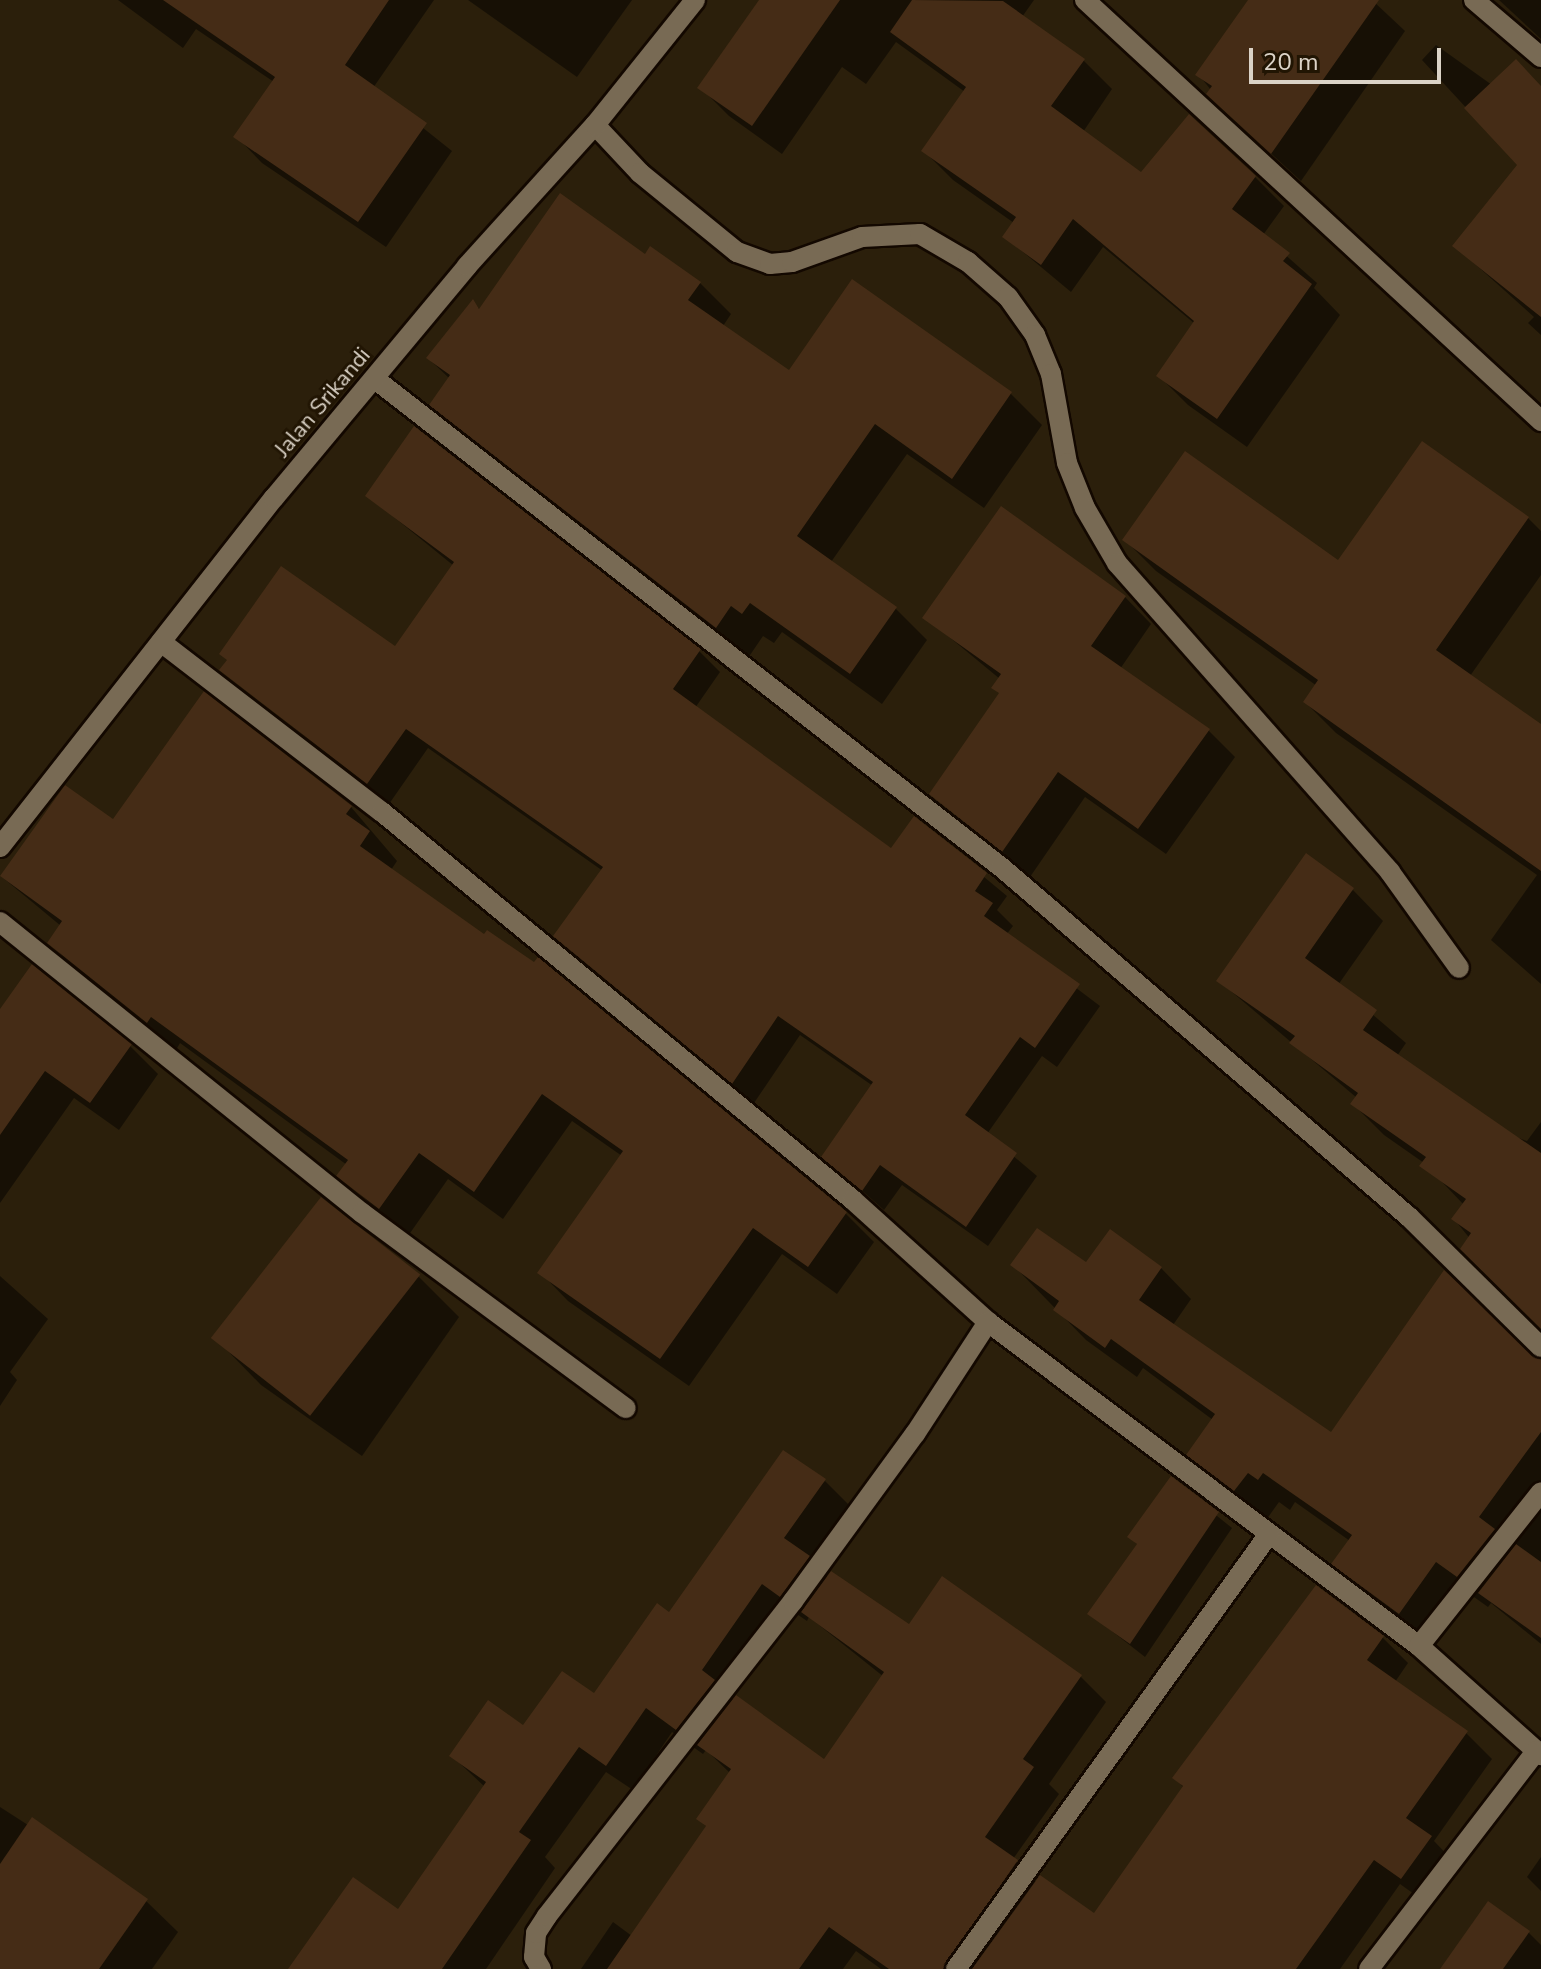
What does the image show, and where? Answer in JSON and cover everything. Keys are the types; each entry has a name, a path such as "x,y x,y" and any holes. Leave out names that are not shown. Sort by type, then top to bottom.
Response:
{"street":[{"name":"Jalan Srikandi","path":"0,847 161,642 375,379 595,125 695,0"},
{"path":"1085,0 1541,421"},
{"path":"1474,0 1541,57"},
{"path":"595,125 650,182 737,252 770,264 792,262 862,237 920,234 968,262 1008,297 1035,335 1051,374 1067,463 1085,508 1117,563 1390,872 1459,968"},
{"path":"375,379 1001,867 1398,1207 1541,1347"},
{"path":"161,642 407,832 853,1200 988,1322 1419,1646 1538,1753 1369,1969"},
{"path":"0,922 362,1213 626,1408"},
{"path":"541,1969 534,1957 536,1933 547,1916 793,1601 915,1434 988,1322"},
{"path":"1419,1646 1541,1492"},
{"path":"956,1969 1269,1534"}],"building":[{"path":"163,0 389,0 345,65 427,123 358,222 233,137 275,77"},
{"path":"759,0 840,0 752,126 697,88"},
{"path":"912,0 1003,1 1085,59 1051,106 1141,172 1189,114 1256,176 1232,209 1290,253 1283,261 1312,284 1217,419 1156,376 1194,321 1073,219 1041,265 1002,237 1016,217 921,151 966,87 890,32"},
{"path":"1248,0 1379,0 1271,154 1206,94 1212,86 1195,75"},
{"path":"1516,59 1541,86 1541,317 1452,246 1517,165 1464,108"},
{"path":"560,193 645,254 650,246 701,282 688,300 789,370 852,279 1012,392 952,479 875,424 797,536 897,607 850,674 750,603 742,614 731,606 716,628 429,405 450,375 426,358 473,299 479,309"},
{"path":"414,426 701,649 673,689 891,848 914,816 987,873 975,891 993,903 984,916 1080,984 1035,1048 1020,1037 965,1115 1017,1153 966,1227 880,1165 862,1191 821,1157 873,1082 778,1016 732,1084 553,936 603,867 406,729 367,784 219,670 227,660 219,654 281,566 395,646 454,562 365,496"},
{"path":"1422,441 1529,517 1436,650 1541,724 1541,871 1303,702 1318,680 1122,540 1185,451 1338,560"},
{"path":"1001,506 1126,596 1091,646 1210,729 1138,829 1058,772 1002,852 929,794 999,693 991,688 1001,674 922,618"},
{"path":"204,691 352,806 346,814 370,831 360,846 484,934 487,930 534,962 538,957 847,1212 808,1267 753,1228 660,1359 537,1273 623,1151 542,1094 474,1192 419,1153 379,1209 336,1176 348,1160 151,1017 147,1023 47,943 62,921 0,876 65,785 113,819"},
{"path":"1306,853 1354,888 1305,958 1377,1010 1363,1030 1541,1153 1541,1329 1460,1249 1471,1233 1451,1219 1466,1199 1419,1166 1426,1157 1350,1104 1358,1093 1289,1043 1295,1036 1216,981"},
{"path":"32,964 132,1044 90,1103 45,1071 0,1135 0,1009"},
{"path":"321,1197 420,1275 310,1416 211,1338"},
{"path":"1037,1228 1086,1262 1110,1229 1162,1267 1139,1300 1331,1432 1444,1270 1541,1360 1541,1432 1479,1517 1495,1529 1457,1577 1436,1562 1399,1614 1331,1564 1352,1535 1263,1473 1258,1480 1248,1473 1234,1491 1186,1455 1215,1414 1111,1339 1105,1348 1053,1310 1059,1301 1010,1265"},
{"path":"783,1450 826,1479 784,1538 810,1556 780,1597 762,1584 702,1670 715,1680 676,1730 646,1708 606,1766 579,1747 519,1832 531,1840 442,1969 288,1969 353,1877 398,1909 486,1782 449,1756 488,1700 523,1725 562,1671 594,1693 657,1603 669,1612"},
{"path":"1171,1476 1219,1512 1130,1644 1087,1614 1137,1544 1127,1537"},
{"path":"1516,1544 1541,1562 1541,1638 1478,1593"},
{"path":"831,1571 909,1624 942,1576 1082,1675 1023,1759 1034,1767 985,1837 1018,1860 943,1969 889,1969 829,1927 799,1969 607,1969 706,1826 696,1819 731,1769 697,1745 736,1695 824,1759 884,1672 801,1612"},
{"path":"1316,1585 1384,1636 1367,1660 1468,1731 1406,1818 1432,1836 1401,1879 1374,1860 1296,1969 972,1969 1040,1875 1094,1913 1183,1786 1172,1778"},
{"path":"32,1817 148,1899 99,1969 0,1969 0,1864"},
{"path":"1488,1901 1530,1931 1503,1969 1440,1969"}]}
